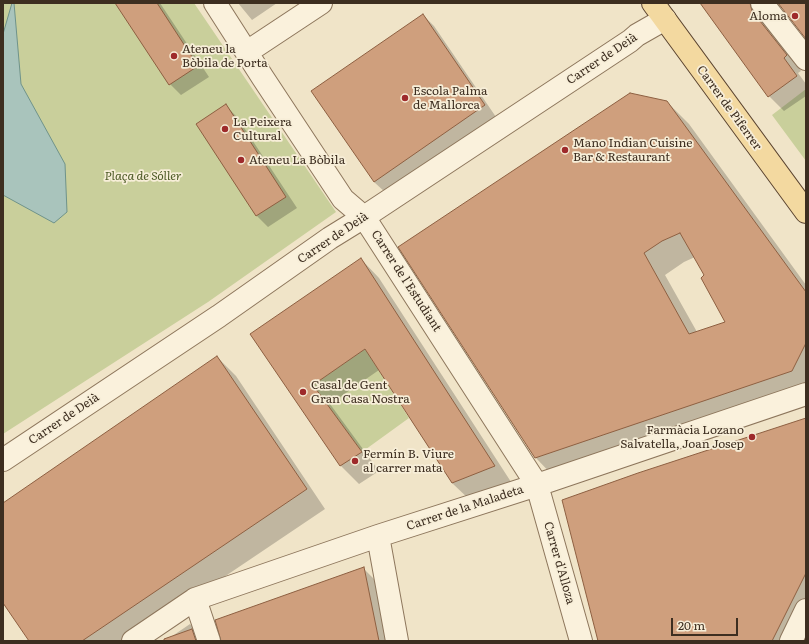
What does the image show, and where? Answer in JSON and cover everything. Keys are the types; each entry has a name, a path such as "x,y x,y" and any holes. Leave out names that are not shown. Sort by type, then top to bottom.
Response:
{"main road":[{"name":"Carrer de Piferrer","path":"659,11 806,212"}],"street":[{"name":"Carrer de l'Estudiant","path":"215,3 343,199 364,217 537,485"},
{"path":"247,52 321,3"},
{"path":"762,3 806,59"},
{"name":"Carrer de Deià","path":"3,460 219,316 330,238 630,41 659,11"},
{"name":"Carrer de la Maladeta","path":"134,641 195,599 378,536 537,485 806,394"},
{"name":"Carrer d'Alloza","path":"537,485 581,641"},
{"path":"378,536 397,641"},
{"path":"195,599 209,641"},
{"path":"791,641 806,610"}],"green space":[{"name":"Plaça de Sóller","path":"3,3 194,3 336,212 208,302 3,434"},
{"path":"806,89 806,161 772,115"},
{"path":"365,349 409,418 362,452 313,385"}],"water":[{"path":"12,3 14,3 21,84 65,164 67,212 54,223 3,195 3,34"}],"building":[{"path":"115,3 157,3 198,66 169,85"},
{"path":"700,3 750,3 752,11 787,55 784,58 797,76 768,97"},
{"name":"Aloma","path":"778,3 806,3 806,39"},
{"path":"423,14 485,105 374,182 311,91"},
{"path":"630,93 667,101 806,292 806,343 792,371 535,458 398,247","holes":["680,233 704,275 701,278 725,322 689,334 644,253 662,241"]},
{"name":"Ateneu La Bòbila","path":"226,104 286,197 256,216 196,124"},
{"path":"361,258 495,466 452,483 365,349 313,385 362,452 340,466 250,334"},
{"path":"217,356 307,489 82,641 29,641 3,603 3,503"},
{"path":"806,418 806,573 772,641 598,641 562,500 638,473"},
{"path":"364,567 379,641 221,641 215,620"},
{"path":"192,629 196,641 164,641 164,639"}],"place":[{"name":"Aloma","path":"795,16"},
{"name":"Ateneu la Bòbila de Porta","path":"174,56"},
{"name":"Escola Palma de Mallorca","path":"405,98"},
{"name":"La Peixera Cultural","path":"225,129"},
{"name":"Mano Indian Cuisine Bar & Restaurant","path":"565,150"},
{"name":"Ateneu La Bòbila","path":"241,160"},
{"name":"Casal de Gent Gran Casa Nostra","path":"303,392"},
{"name":"Farmàcia Lozano Salvatella, Joan Josep","path":"752,437"},
{"name":"Fermín B. Viure al carrer mata","path":"355,461"}]}
